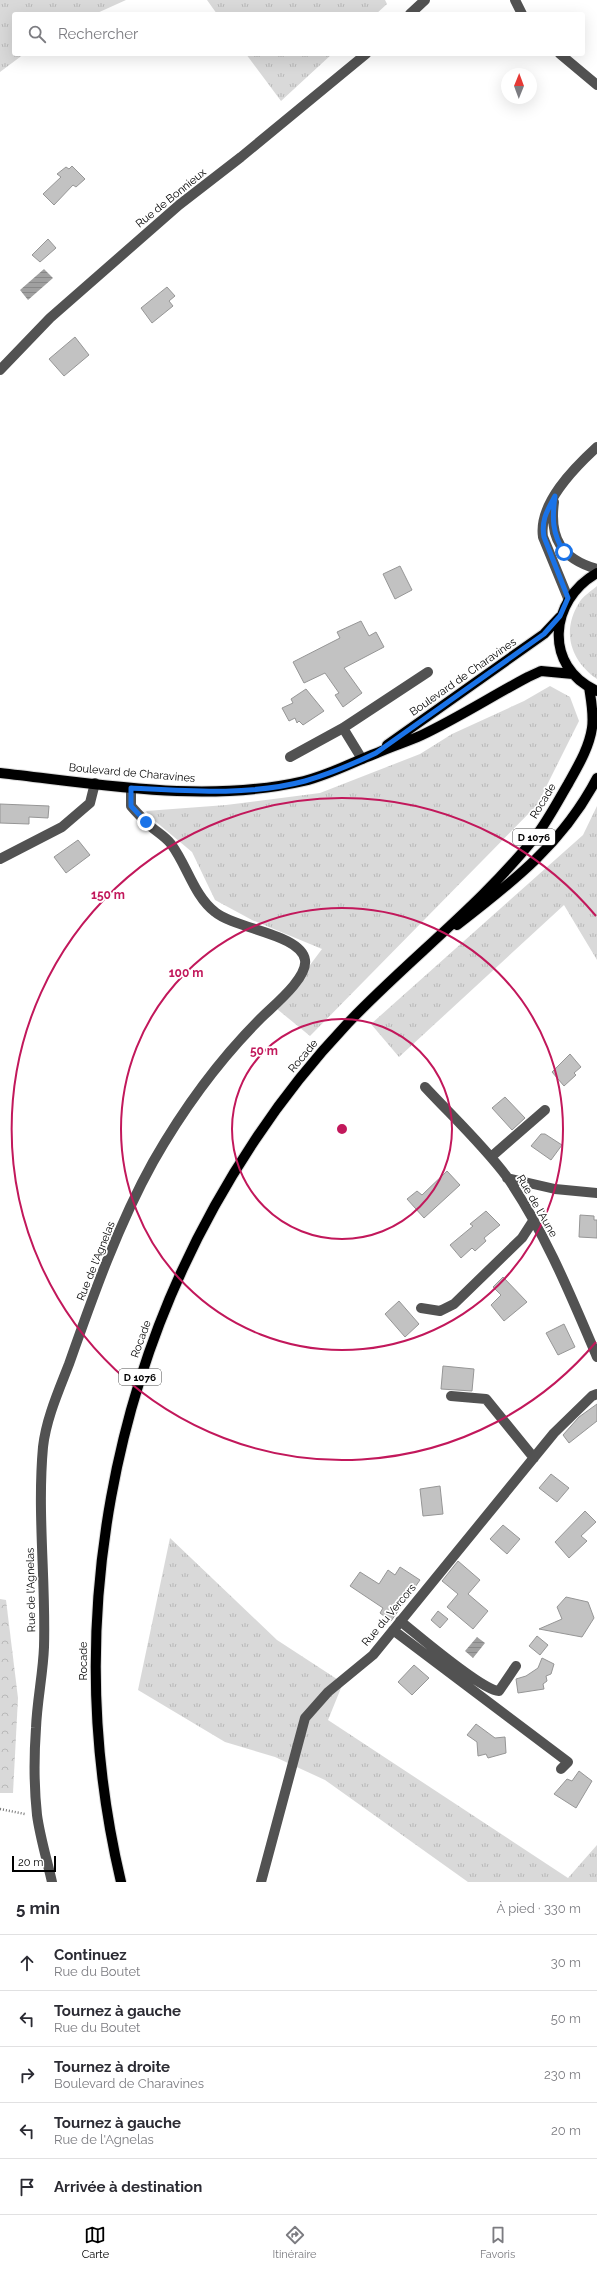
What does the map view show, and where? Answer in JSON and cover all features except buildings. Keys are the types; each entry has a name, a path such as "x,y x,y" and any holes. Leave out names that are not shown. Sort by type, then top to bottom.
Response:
{"main road":[{"name":"Boulevard de Charavines","path":"593,689 573,674 565,661 560,647 558,632 560,616 568,598 582,581 597,573"},
{"name":"Boulevard de Charavines","path":"376,753 544,634 560,616"},
{"name":"Boulevard de Charavines","path":"0,773 131,788 221,791 262,788 304,781 421,735 528,676 542,671 573,674"},
{"name":"Rocade","path":"121,1882 102,1786 95,1673 99,1569 107,1511 122,1441 141,1374 156,1331 187,1260 230,1178 256,1139 314,1061 348,1023 512,863 538,833 579,764 592,732 593,689"},
{"name":"Rocade","path":"418,956 498,893 535,861 572,821 597,778"}],"street":[{"path":"412,12 425,0"},
{"path":"514,0 521,12"},
{"name":"Rue de Bonnieux","path":"0,370 50,318 179,205 241,157 364,56"},
{"path":"562,56 597,85"},
{"path":"568,598 544,537 542,527 544,517 555,496 575,468 597,447"},
{"path":"555,496 553,526 556,539 564,552 573,560 597,569"},
{"path":"290,756 343,728 428,672"},
{"path":"343,728 362,759"},
{"path":"0,859 62,827 90,803 95,783"},
{"name":"Rue de l'Agnelas","path":"52,1882 37,1816 36,1726 44,1656 45,1626 42,1490 44,1444 57,1398 77,1341 128,1213 152,1164 175,1124 233,1047 292,987 304,972 306,961 300,948 288,940 252,929 215,913 201,896 184,863 169,842 146,822 131,806 131,788"},
{"name":"Rue de l'Aune","path":"425,1087 491,1157 507,1178 533,1221 564,1282 597,1357"},
{"path":"491,1157 545,1110"},
{"path":"507,1178 555,1189 597,1193"},
{"path":"421,1308 440,1311 454,1304 522,1238 533,1221"},
{"name":"Rue du Vercors","path":"261,1882 305,1718 328,1692 373,1655 554,1434 592,1396 597,1394"},
{"path":"451,1396 486,1399 534,1458"},
{"path":"400,1621 465,1672 493,1690 499,1691 516,1666"},
{"path":"393,1630 568,1762 561,1769"}],"path":[{"path":"0,1809 37,1816"}],"green space":[{"path":"0,0 126,0 99,12 12,12 12,56 21,56 0,72"},
{"path":"207,0 385,0 387,4 378,12 216,12"},
{"path":"247,56 330,56 281,101"},
{"path":"597,586 597,679 588,672 575,655 570,635 574,614 580,601"},
{"path":"550,686 570,697 579,721 537,805 310,1036 277,1009 322,949 252,920 215,900 192,852 149,816 146,811 226,805 320,793 420,754 452,734 524,701"},
{"path":"597,806 597,960 564,905 399,1057 371,1024 583,835"},
{"path":"170,1538 277,1640 343,1683 328,1720 568,1878 597,1845 597,1882 468,1882 325,1780 275,1757 225,1742 138,1690"},
{"path":"0,1599 6,1600 18,1698 13,1793 0,1793"}],"shaded area":[{"path":"44,269 53,278 28,300 20,290"},
{"path":"477,1637 485,1643 473,1658 465,1651"}],"route":[{"path":"146,822 131,806 131,788 221,791 262,788 304,781 350,765 376,753 510,660 544,634 560,616 568,598 559,570 544,537 542,527 544,517 555,496 553,526 556,539 564,552"}]}
